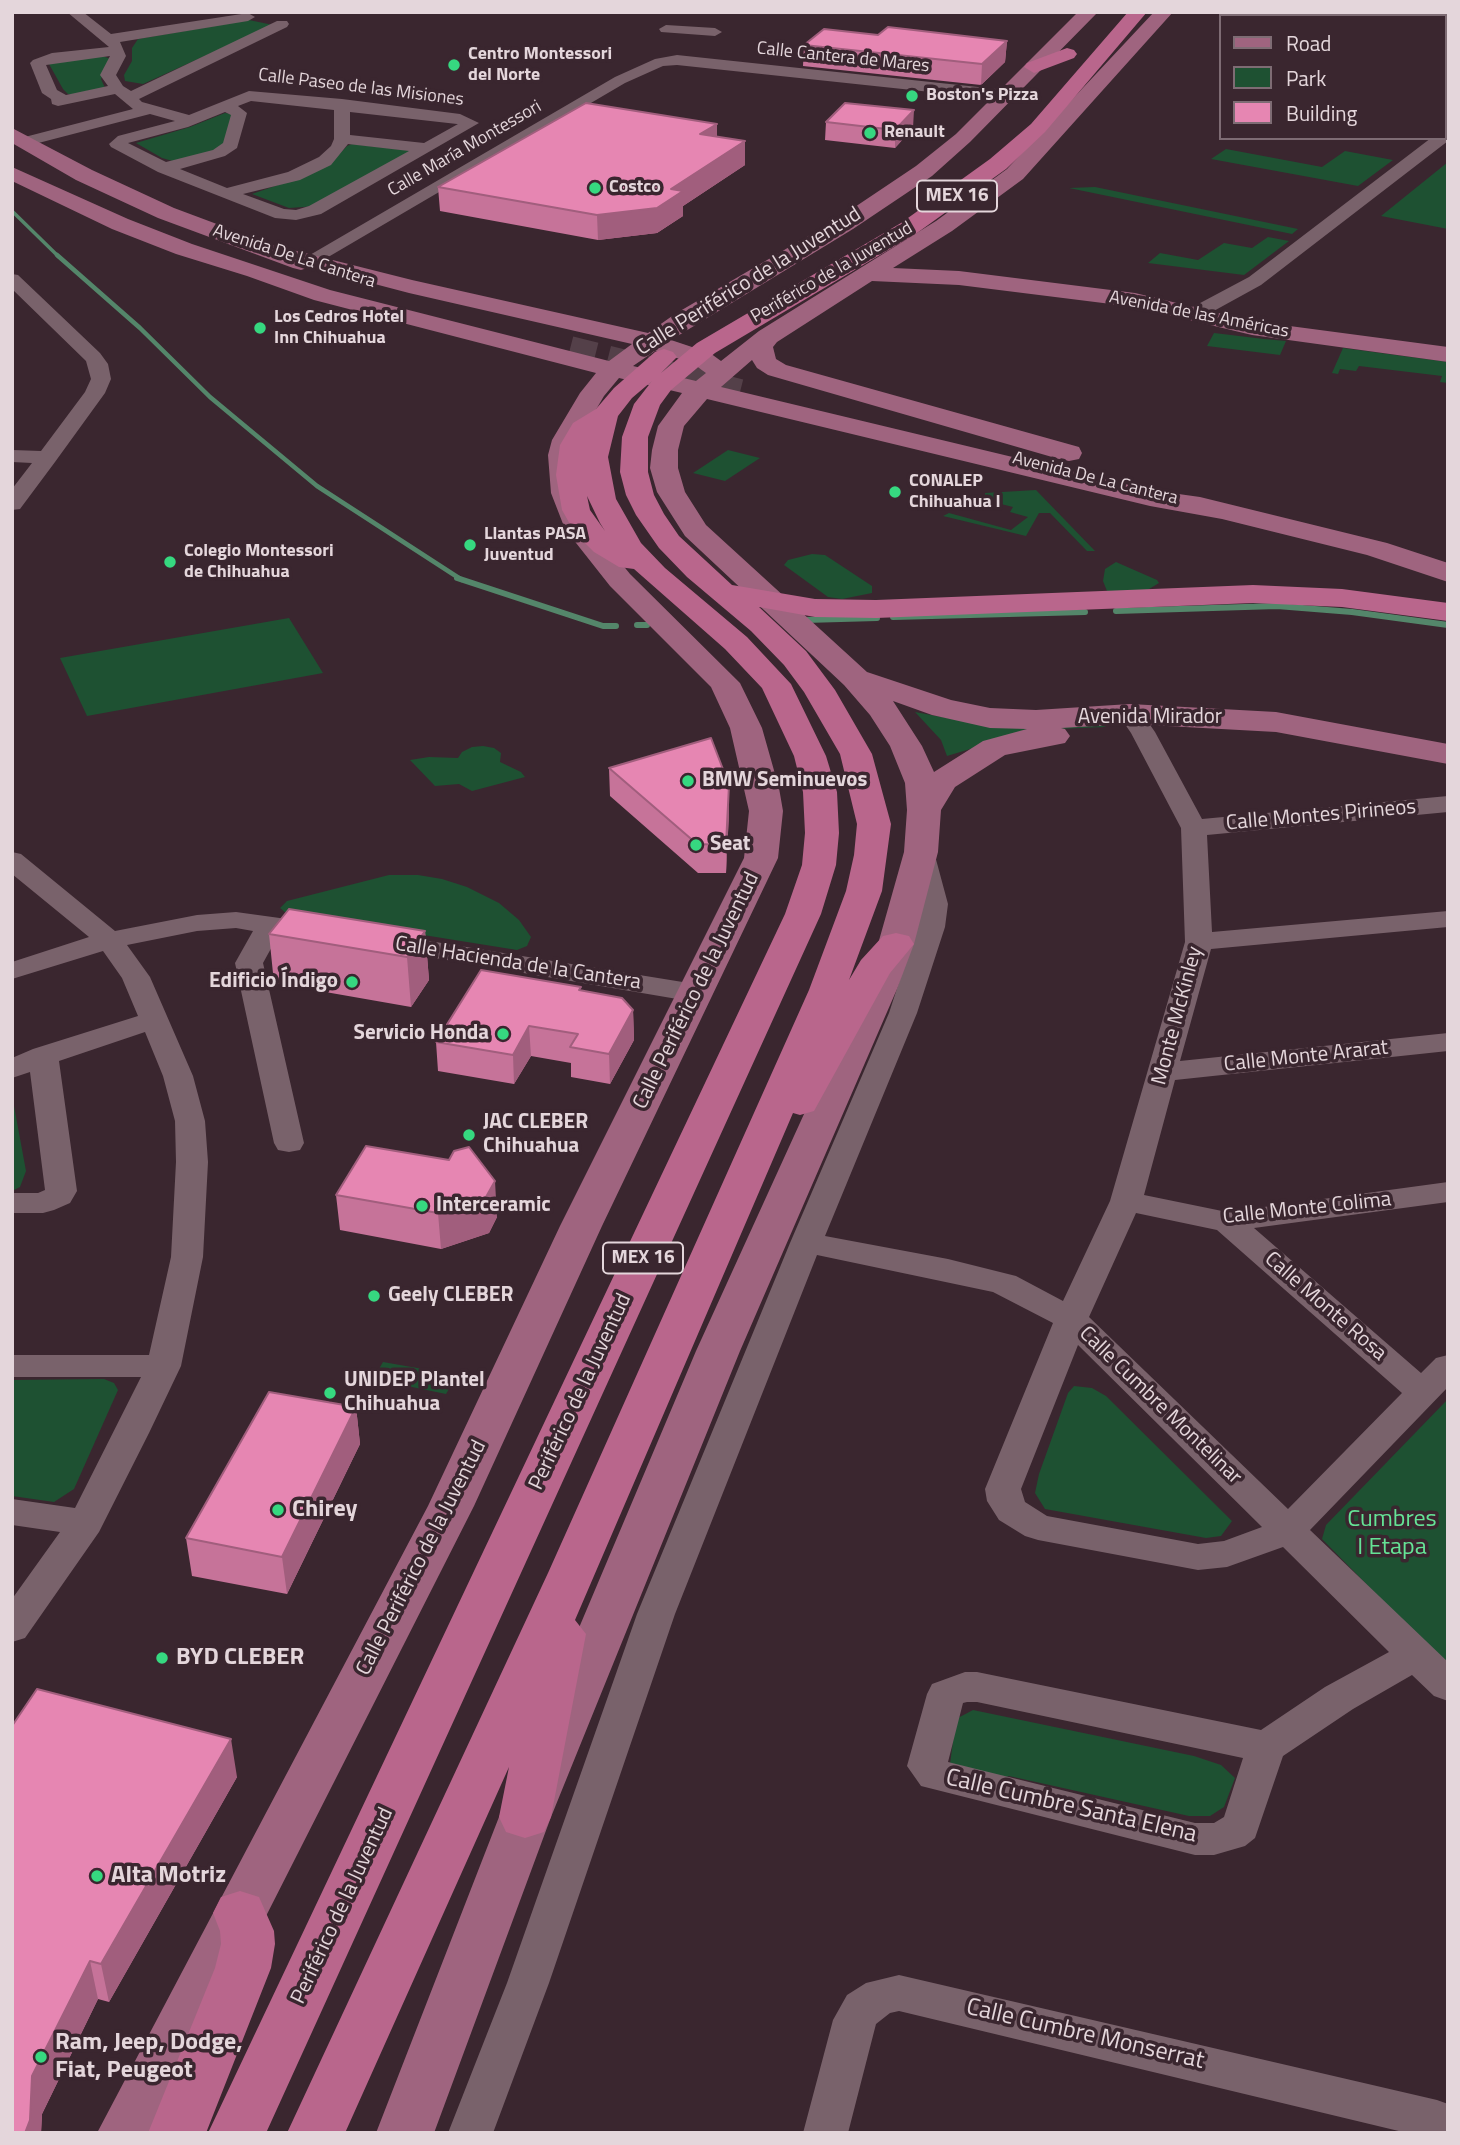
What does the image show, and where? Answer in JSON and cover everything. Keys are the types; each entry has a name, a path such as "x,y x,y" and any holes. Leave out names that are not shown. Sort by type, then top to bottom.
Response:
{"highway":[{"name":"Periférico de la Juventud","path":"727,327 956,171 997,133 1107,12"},
{"name":"Periférico de la Juventud","path":"727,327 997,177 1101,55 1138,26"},
{"path":"1034,67 1067,54"},
{"name":"Calle Periférico de la Juventud","path":"673,396 648,404 662,385 727,327"},
{"name":"Calle Periférico de la Juventud","path":"673,396 641,375 669,352 727,327"},
{"path":"673,396 582,429 573,445 570,475 576,510 585,527 604,546 670,577 731,594 815,608 876,609 1253,594 1342,598 1448,612"},
{"name":"Periférico de la Juventud","path":"237,2133 797,926 819,865 822,833 820,792 810,756 775,684 736,643 655,574 630,548 602,499 595,457 673,396"},
{"name":"MEX 16","path":"316,2133 572,1573 827,990 864,891 874,824 856,754 818,690 794,658 762,625 697,570 669,542 640,495 634,472 635,437 673,396"},
{"path":"730,1207 806,1093 874,968 896,944"},
{"path":"525,1817 572,1573"},
{"path":"177,2133 243,1968 248,1944 240,1913"}],"main road":[{"name":"Calle Periférico de la Juventud","path":"126,2133 451,1506 581,1226 761,858 766,811 762,788 746,728 724,683 604,563 571,514 565,493 561,455 575,420 673,396 727,327 845,223 924,171 963,138 1089,12"},
{"name":"Calle Periférico de la Juventud","path":"405,2133 525,1817 718,1351 848,1102 921,852 924,810 922,783 905,746 883,710 855,678 719,554 681,512 671,492 664,468 673,396 651,341 727,327 866,274 905,251 997,177 1015,174 1064,123 1138,26 1164,12"},
{"name":"Avenida De La Cantera","path":"15,138 107,186 218,233 262,261"},
{"path":"21,177 60,175 155,218 184,228 218,233"},
{"name":"Avenida De La Cantera","path":"21,177 153,238 338,275 592,331"},
{"name":"Avenida de las Américas","path":"905,251 962,274"},
{"path":"262,261 312,259 607,334 608,339 603,345 578,354 562,354"},
{"path":"262,261 322,295 562,354 673,396 1167,502 1225,511 1377,549 1448,573"},
{"name":"Avenida de las Américas","path":"866,274 962,274 1201,309 1252,328 1444,346"},
{"path":"592,331 647,321 727,327 761,347 762,355 777,370 1188,489"},
{"path":"592,331 651,341 701,359 673,396"},
{"name":"Avenida De La Cantera","path":"673,396 1188,489 1322,521 1448,557"},
{"name":"Avenida Mirador","path":"855,678 943,708 990,718 1136,723 1265,734 1448,771"},
{"name":"Avenida Mirador","path":"924,810 942,780 994,748 1026,739 1199,716 1276,722 1448,754"}],"street":[{"path":"74,12 114,45"},
{"path":"15,138 99,120 282,24 227,12"},
{"path":"195,118 139,101 60,100 50,93 38,63 248,17"},
{"path":"666,29 714,28 702,35 697,44 677,60"},
{"path":"114,45 108,75 139,101"},
{"name":"Calle Cantera de Mares","path":"677,60 1006,95"},
{"name":"Calle María Montessori","path":"312,259 621,80 648,66 677,60"},
{"name":"Calle Paseo de las Misiones","path":"256,95 460,118 471,124 304,214 281,214 226,193 164,168 117,142 226,106 242,97 256,95"},
{"path":"226,193 307,172 332,155 342,139 342,104"},
{"path":"164,168 228,148 233,143 239,113 226,106"},
{"path":"342,139 427,148"},
{"path":"1201,309 1255,281 1440,140"},
{"path":"12,279 93,357 101,372 95,393 12,504"},
{"path":"22,311 42,309"},
{"path":"12,456 48,458"},
{"name":"Monte McKinley","path":"1136,723 1194,828 1199,942 1126,1201 1071,1319 1003,1489 1005,1501 1012,1511 1038,1527 1198,1556 1227,1554 1288,1531"},
{"name":"Calle Montes Pirineos","path":"1194,828 1448,804"},
{"path":"470,2133 528,1983 656,1614 806,1243 848,1102 903,1013 931,927 934,904 921,852"},
{"path":"12,1628 86,1523 164,1366 187,1256 192,1162 187,1110 178,1076 136,978 109,940 20,874"},
{"path":"1199,942 1448,919"},
{"name":"Calle Hacienda de la Cantera","path":"12,971 109,940 197,923 236,920 695,993"},
{"path":"271,924 248,963 289,1143"},
{"path":"12,1069 43,1055 154,1020"},
{"name":"Calle Monte Ararat","path":"1164,1072 1448,1042"},
{"path":"12,1203 43,1203 59,1196 61,1191 43,1055"},
{"name":"Calle Monte Colima","path":"1126,1201 1227,1222 1448,1192"},
{"name":"Calle Monte Rosa","path":"1227,1222 1422,1392"},
{"name":"Calle Cumbre Montelinar","path":"806,1243 948,1270 1004,1284 1071,1319 1448,1686"},
{"path":"12,1366 164,1366"},
{"path":"1288,1531 1448,1366"},
{"path":"12,1512 86,1523"},
{"path":"1266,1748 1339,1698 1416,1655"},
{"name":"Calle Cumbre Santa Elena","path":"977,1686 1266,1748 1241,1826 1231,1834 1214,1839 1195,1839 934,1775 927,1766 946,1694 977,1686"},
{"name":"Calle Cumbre Monserrat","path":"825,2133 855,2020 862,2008 881,1996 899,1993 1440,2116"}],"green space":[{"path":"249,20 273,25 143,84 125,81 124,75 132,61 132,48 138,39"},
{"path":"102,56 111,59 101,79 105,88 76,94 68,94 63,89 49,64"},
{"path":"225,113 233,114 227,147 176,162 162,158 136,143 190,127"},
{"path":"352,144 413,151 317,206 289,208 252,194 330,164"},
{"path":"1226,149 1322,167 1345,151 1393,160 1358,186 1211,159"},
{"path":"1448,162 1448,229 1381,216"},
{"path":"1095,187 1298,229 1292,234 1069,188"},
{"path":"1268,237 1289,241 1244,275 1148,263 1160,253 1198,260 1224,243 1252,248"},
{"path":"1214,333 1286,341 1280,355 1207,346"},
{"path":"1343,348 1448,362 1448,383 1440,382 1442,376 1359,366 1356,371 1340,369 1338,374 1332,373"},
{"path":"728,450 760,458 725,481 693,473"},
{"path":"1036,490 1095,551 1087,551 1050,513 1039,513 1026,536 943,516 949,513 1011,530 1028,517 1010,512 1013,507 985,500 985,493"},
{"path":"812,554 825,555 872,586 872,593 842,599 828,597 784,565 788,560"},
{"path":"1116,562 1159,583 1134,598 1109,596 1103,581 1105,569"},
{"path":"289,618 323,673 87,716 60,658"},
{"path":"915,712 958,720 1108,724 1105,727 1033,730 947,756 941,740"},
{"path":"472,747 494,748 501,753 500,762 521,772 525,777 472,791 459,784 435,786 410,760 429,757 458,758 462,752"},
{"path":"389,875 418,875 442,879 467,887 499,903 519,920 531,937 527,946 517,950 286,913 280,908 287,901"},
{"path":"12,1095 26,1171 20,1187 12,1191"},
{"path":"383,1362 457,1375 446,1394 373,1379"},
{"path":"104,1379 114,1383 118,1390 74,1489 54,1502 12,1496 12,1380"},
{"path":"1074,1386 1092,1388 1106,1396 1232,1521 1221,1536 1206,1538 1045,1509 1035,1493 1039,1474 1068,1393"},
{"name":"Cumbres I Etapa","path":"1448,1399 1448,1667 1322,1539 1326,1525"},
{"path":"973,1710 1194,1756 1221,1765 1235,1778 1224,1807 1210,1816 1189,1816 1009,1776 991,1783 950,1764 956,1719"}],"building":[{"path":"888,27 1007,41 982,64 804,45 824,29 878,35"},
{"name":"Costco","path":"586,103 717,124 700,134 745,141 671,189 683,191 657,208 597,215 438,187"},
{"path":"845,103 914,110 895,130 826,122"},
{"path":"711,738 729,785 726,845 697,844 609,768"},
{"path":"289,909 425,931 407,957 269,934"},
{"path":"481,970 581,987 579,990 622,998 633,1010 609,1054 570,1047 578,1034 529,1026 513,1055 436,1042"},
{"path":"366,1146 449,1160 454,1151 469,1147 495,1181 486,1197 438,1213 336,1195"},
{"path":"269,1392 356,1407 282,1557 186,1538"},
{"name":"Alta Motriz","path":"37,1689 231,1739 101,1964 90,1961 32,2076 30,2120 25,2133 12,2133 12,1726"}],"waterway":[{"path":"12,211 59,257"},
{"path":"57,255 140,328 210,397 317,486 461,579"},
{"path":"457,578 461,579"},
{"path":"461,579 603,626 616,626"},
{"path":"1116,611 1277,606 1352,612 1448,625"},
{"path":"893,617 1085,612"},
{"path":"805,620 877,618"},
{"path":"637,625 647,625"}],"tunnel":[{"path":"570,349 740,392"}],"place":[{"name":"Centro Montessori del Norte","path":"454,65"},
{"name":"Boston's Pizza","path":"912,96"},
{"name":"Renault","path":"870,133"},
{"name":"Costco","path":"595,188"},
{"name":"Los Cedros Hotel Inn Chihuahua","path":"260,328"},
{"name":"CONALEP Chihuahua I","path":"895,492"},
{"name":"Llantas PASA Juventud","path":"470,545"},
{"name":"Colegio Montessori de Chihuahua","path":"170,562"},
{"name":"BMW Seminuevos","path":"688,781"},
{"name":"Seat","path":"696,845"},
{"name":"Edificio Índigo","path":"352,982"},
{"name":"Servicio Honda","path":"503,1034"},
{"name":"JAC CLEBER Chihuahua","path":"469,1135"},
{"name":"Interceramic","path":"422,1206"},
{"name":"Geely CLEBER","path":"374,1296"},
{"name":"UNIDEP Plantel Chihuahua","path":"330,1393"},
{"name":"Chirey","path":"278,1510"},
{"name":"BYD CLEBER","path":"162,1658"},
{"name":"Alta Motriz","path":"97,1876"},
{"name":"Ram, Jeep, Dodge, Fiat, Peugeot","path":"41,2057"}]}
